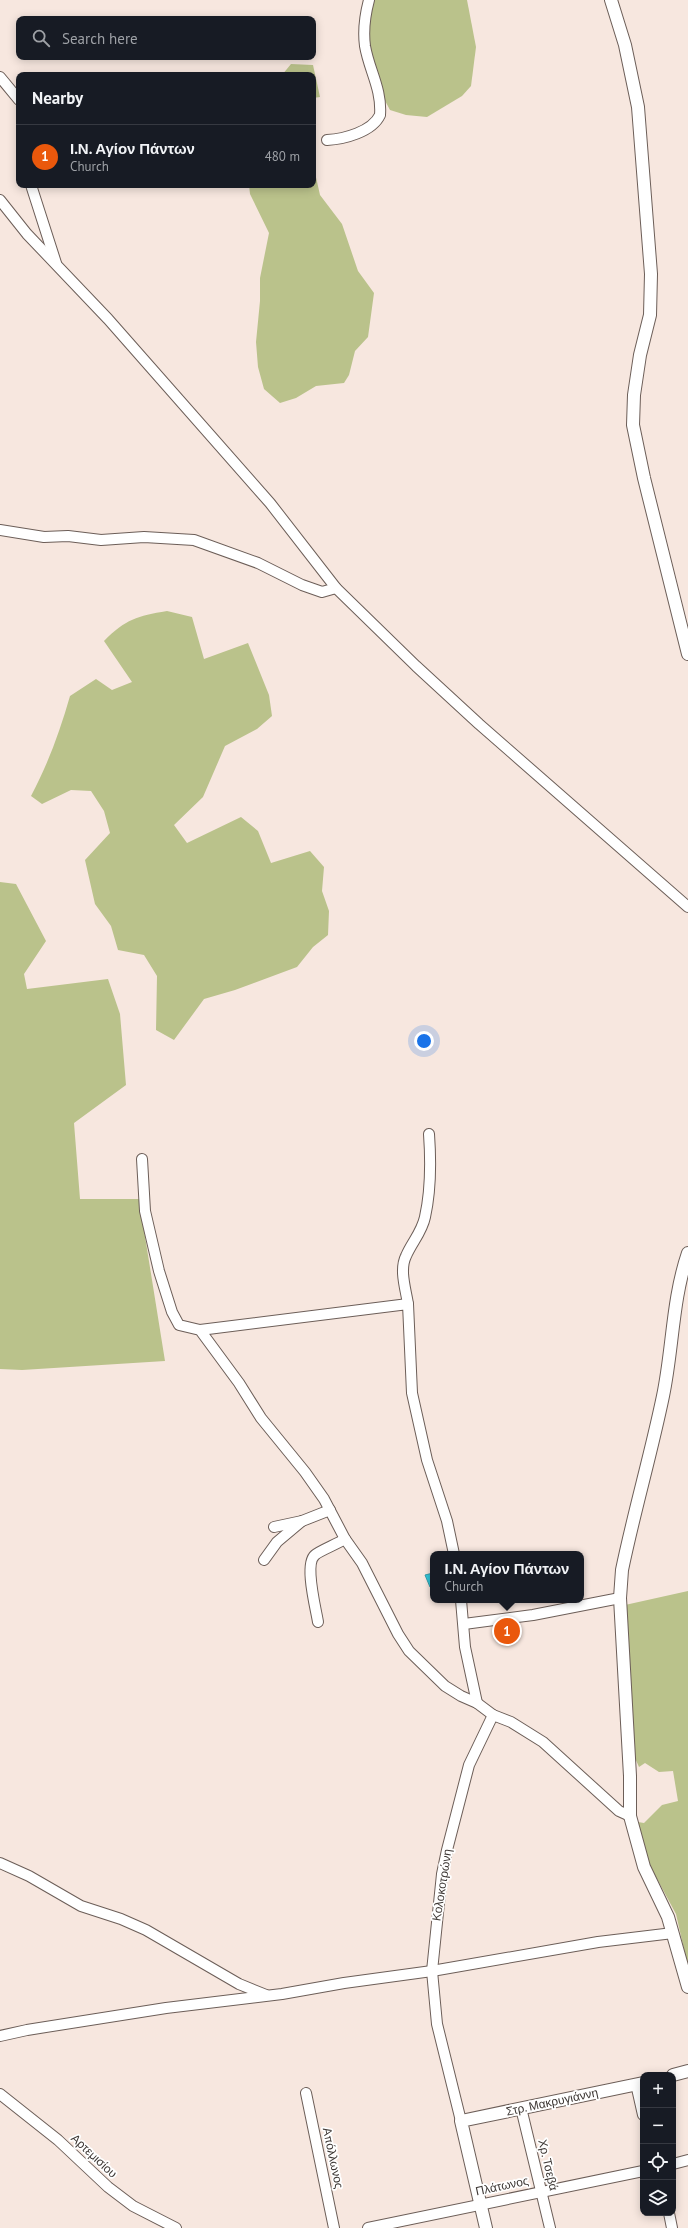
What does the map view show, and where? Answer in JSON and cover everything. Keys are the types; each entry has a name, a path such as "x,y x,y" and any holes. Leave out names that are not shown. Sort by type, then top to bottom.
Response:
{"street":[{"path":"327,140 339,139 354,134 371,125 380,115 377,84 365,46 364,23 369,0"},
{"path":"611,0 625,45 638,107 651,274 650,315 640,356 634,394 633,425 644,478 688,654"},
{"path":"0,77 16,96"},
{"path":"32,188 56,266"},
{"path":"0,200 56,266 108,319 270,504 336,588 416,666 474,719 688,907"},
{"path":"0,530 44,536 68,536 101,540 144,537 194,540 258,563 302,585 322,592 336,588"},
{"path":"429,1134 430,1177 426,1217 419,1234 405,1257 404,1267 408,1304 412,1393 427,1460 447,1521 453,1551"},
{"path":"142,1159 145,1211 159,1272 172,1312 179,1325 200,1330 408,1304"},
{"path":"688,1253 680,1278 663,1395 624,1563 620,1598 630,1776 630,1816 644,1867 663,1902 688,1986"},
{"path":"200,1330 239,1383 261,1418 305,1472 330,1510 345,1539 362,1563 398,1634 409,1651 445,1686 461,1696 477,1703 493,1715 511,1722 543,1742 619,1811 630,1816"},
{"path":"274,1527 302,1521 330,1510"},
{"path":"264,1560 277,1542 302,1521"},
{"path":"318,1622 310,1578 310,1564 314,1555 345,1539"},
{"path":"464,1624 532,1615 620,1598"},
{"path":"461,1603 465,1647 477,1703"},
{"name":"Κολοκοτρώνη","path":"486,2228 437,2024 432,1971 442,1874 446,1856 469,1765 493,1715"},
{"path":"0,1864 29,1876 81,1906 146,1930 239,1984 266,1995"},
{"path":"0,2036 27,2030 166,2008 432,1971 598,1942 673,1933"},
{"path":"676,2074 688,2071"},
{"path":"639,2084 642,2108"},
{"name":"Στρ. Μακρυγιάννη","path":"461,2121 639,2084"},
{"name":"Απόλλωνος","path":"306,2093 334,2228"},
{"name":"Αρτεμισίου","path":"0,2094 58,2140 108,2187 133,2206 176,2228"},
{"name":"Χρ. Τσεβά","path":"521,2108 550,2228"},
{"path":"676,2163 688,2160"},
{"name":"Πλάτωνος","path":"368,2228 411,2224 480,2204 640,2172"},
{"path":"670,2216 672,2228"}],"green space":[{"path":"372,0 467,0 476,47 471,86 462,96 427,117 406,115 390,110 383,97 366,39"},
{"path":"291,64 313,65 315,72 284,72"},
{"path":"316,79 320,97 316,98"},
{"path":"316,177 320,195 342,224 358,271 374,293 368,337 355,351 349,375 344,383 316,386 296,398 280,403 264,389 258,367 256,342 260,301 260,278 269,233 250,194 249,188 316,188"},
{"path":"167,611 192,617 204,659 248,643 269,695 272,716 257,729 225,746 203,797 174,825 187,843 241,817 258,831 271,863 310,851 324,867 322,891 329,911 328,935 313,947 297,967 235,990 204,999 174,1040 156,1030 157,976 144,955 118,950 111,926 95,904 85,860 110,833 104,811 91,791 71,790 42,804 31,796 53,747 70,696 96,679 112,690 132,682 104,641 119,628 132,620"},
{"path":"0,882 16,884 46,941 24,974 27,989 108,979 120,1014 126,1085 74,1123 80,1199 139,1199 165,1361 22,1370 0,1369"},
{"path":"688,1591 688,1967 676,1914 649,1864 638,1822 644,1823 662,1805 678,1801 673,1771 659,1772 645,1763 639,1767 635,1758 625,1605"}],"water":[{"path":"430,1574 430,1587 425,1575"}],"place":[{"name":"Ι.Ν. Αγίον Πάντων","path":"507,1631"}]}
